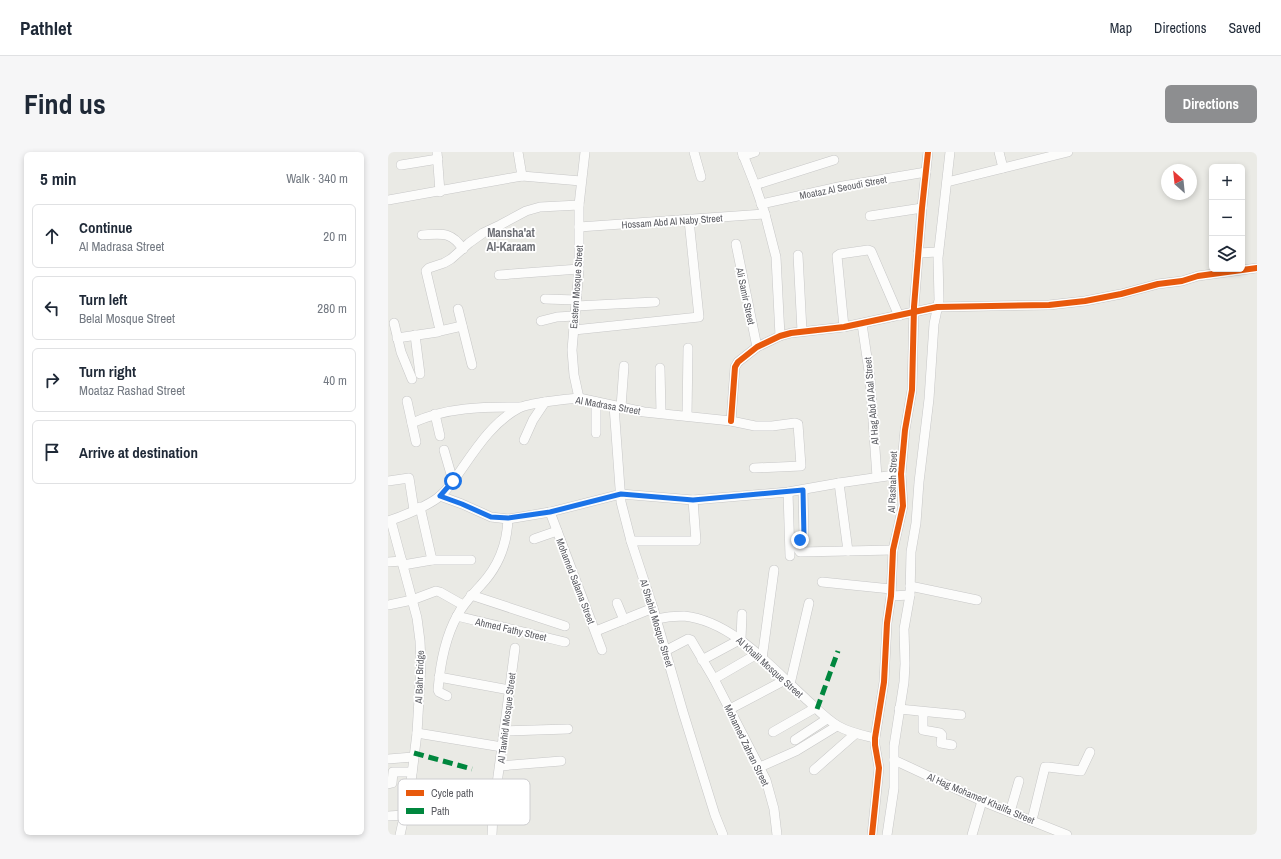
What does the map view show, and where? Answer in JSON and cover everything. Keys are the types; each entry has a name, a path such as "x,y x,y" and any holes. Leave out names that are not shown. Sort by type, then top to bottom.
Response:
{"street":[{"path":"518,152 522,176"},
{"name":"Eastern Mosque Street","path":"579,398 574,375 572,350 579,268 579,204 585,152"},
{"path":"694,152 702,177"},
{"path":"755,152 743,154 765,214 776,257 780,336"},
{"name":"Al Rashah Street","path":"882,744 899,709 904,682 904,629 909,592 911,552 916,523 929,398 935,308 939,292 938,271 928,252 922,208 928,152"},
{"name":"Al Rashah Street","path":"872,835 882,744 887,623 893,593 893,550 903,506 902,474 906,430 912,390 916,312 928,252 941,220 948,182 950,152"},
{"path":"999,152 1003,168"},
{"path":"1026,152 1029,162"},
{"path":"948,182 1068,152"},
{"path":"401,165 438,156 440,192"},
{"path":"755,184 834,160"},
{"name":"Moataz Al Seoudi Street","path":"761,204 843,186 926,172"},
{"path":"388,200 440,192 522,176 581,181"},
{"path":"440,331 426,271 429,268 451,259 483,233 526,211 540,207 579,204"},
{"path":"870,216 922,208"},
{"name":"Hossam Abd Al Naby Street","path":"579,227 765,214"},
{"path":"574,330 698,317 700,314 689,220"},
{"path":"422,235 448,235 458,240 463,249"},
{"name":"Ali Samir Street","path":"736,244 757,347"},
{"path":"844,328 838,256 840,254 868,250 871,251 899,316"},
{"path":"798,255 802,331"},
{"path":"499,275 579,268"},
{"path":"731,421 735,368 738,362 757,347 780,336 802,331 844,328 935,308 1049,305 1079,302 1121,294 1158,284 1182,281 1198,276 1257,268"},
{"path":"545,299 577,303 655,302"},
{"path":"458,309 472,365"},
{"path":"541,321 557,317 574,316"},
{"path":"394,323 401,352 416,377 415,335"},
{"name":"Al Hag Abd Al Aal Street","path":"862,324 870,378 877,477"},
{"path":"397,338 462,326"},
{"path":"687,416 688,348"},
{"name":"Al Shahid Mosque Street","path":"624,366 618,407 622,507 631,541 653,608 715,814 723,835"},
{"path":"660,368 661,413"},
{"name":"Al Madrasa Street","path":"389,521 417,509 440,496 480,444 500,421 520,407 546,402 579,398 618,407 731,421 755,426 795,423 798,425 801,466 754,468"},
{"path":"407,401 416,442"},
{"path":"524,440 532,420 546,402"},
{"path":"596,402 596,434"},
{"path":"412,423 435,414 472,407 520,407"},
{"path":"435,414 440,436"},
{"path":"444,450 453,481"},
{"path":"440,496 491,517 508,518 550,512 621,494 693,500 788,492 839,482 902,474"},
{"path":"388,481 409,478 432,560"},
{"path":"839,482 848,551"},
{"path":"803,490 804,537 799,540 798,549 802,552 893,550"},
{"path":"788,492 790,556"},
{"path":"631,541 696,541 693,500"},
{"name":"Mohamed Salama Street","path":"550,512 602,650"},
{"path":"447,696 438,691 439,678 447,639 457,616 471,595 489,575 501,554 506,536 508,518"},
{"name":"Al Bahr Bridge","path":"389,521 417,618 420,641 421,664 417,733 411,779"},
{"path":"534,539 557,531"},
{"path":"388,562 402,563 432,560 470,560"},
{"path":"714,679 760,656 774,570"},
{"path":"822,582 893,593 909,592 977,600"},
{"path":"388,605 412,600 438,591 464,605"},
{"path":"471,595 565,626"},
{"path":"617,603 624,620"},
{"path":"730,709 788,682 809,603"},
{"path":"596,631 653,608"},
{"path":"702,660 741,639 742,614"},
{"name":"Ahmed Fathy Street","path":"457,616 565,642"},
{"name":"Al Khalil Mosque Street","path":"656,619 677,616 696,618 721,628 741,639 815,708 837,726 882,744"},
{"name":"Mohamed Zahran Street","path":"665,651 690,639 714,679 760,767 771,795 777,835"},
{"name":"Al Tawhid Mosque Street","path":"498,779 515,648"},
{"path":"439,678 510,690"},
{"path":"774,732 815,708"},
{"path":"899,709 961,715"},
{"path":"923,712 923,730 940,733 942,743 952,745"},
{"path":"795,740 828,719"},
{"path":"760,767 796,751 837,726"},
{"path":"504,731 568,730"},
{"path":"417,733 502,747"},
{"path":"814,770 855,734"},
{"name":"Al Rashah Street","path":"882,744 894,760 894,788 887,835"},
{"path":"1032,820 1045,767 1048,766 1081,772 1090,752"},
{"path":"388,759 413,758"},
{"name":"Al Hag Mohamed Khalifa Street","path":"894,760 982,801 1067,835"},
{"path":"500,766 561,761"},
{"path":"388,784 392,784 393,772 412,772"},
{"path":"1010,812 1018,781"},
{"path":"972,835 982,801"},
{"path":"388,816 398,815"},
{"name":"Al Bahr Bridge","path":"400,835 402,825"},
{"name":"Al Tawhid Mosque Street","path":"492,825 492,835"}],"marked path":[{"path":"817,709 838,651"},
{"path":"414,753 472,769"}],"cycle path":[{"path":"872,835 879,768 875,738 884,682 893,550 903,506 901,474 905,430 912,390 914,307 928,152"},
{"path":"731,421 735,367 738,362 757,347 780,336 791,333 844,327 937,307 1049,305 1085,301 1121,294 1158,284 1182,281 1198,276 1257,268"}],"district":[{"name":"Mansha'at Al-Karaam","path":"511,240"}],"route":[{"path":"453,481 440,496 491,517 499,518 550,512 621,494 693,500 803,490 804,537 800,540"}]}
